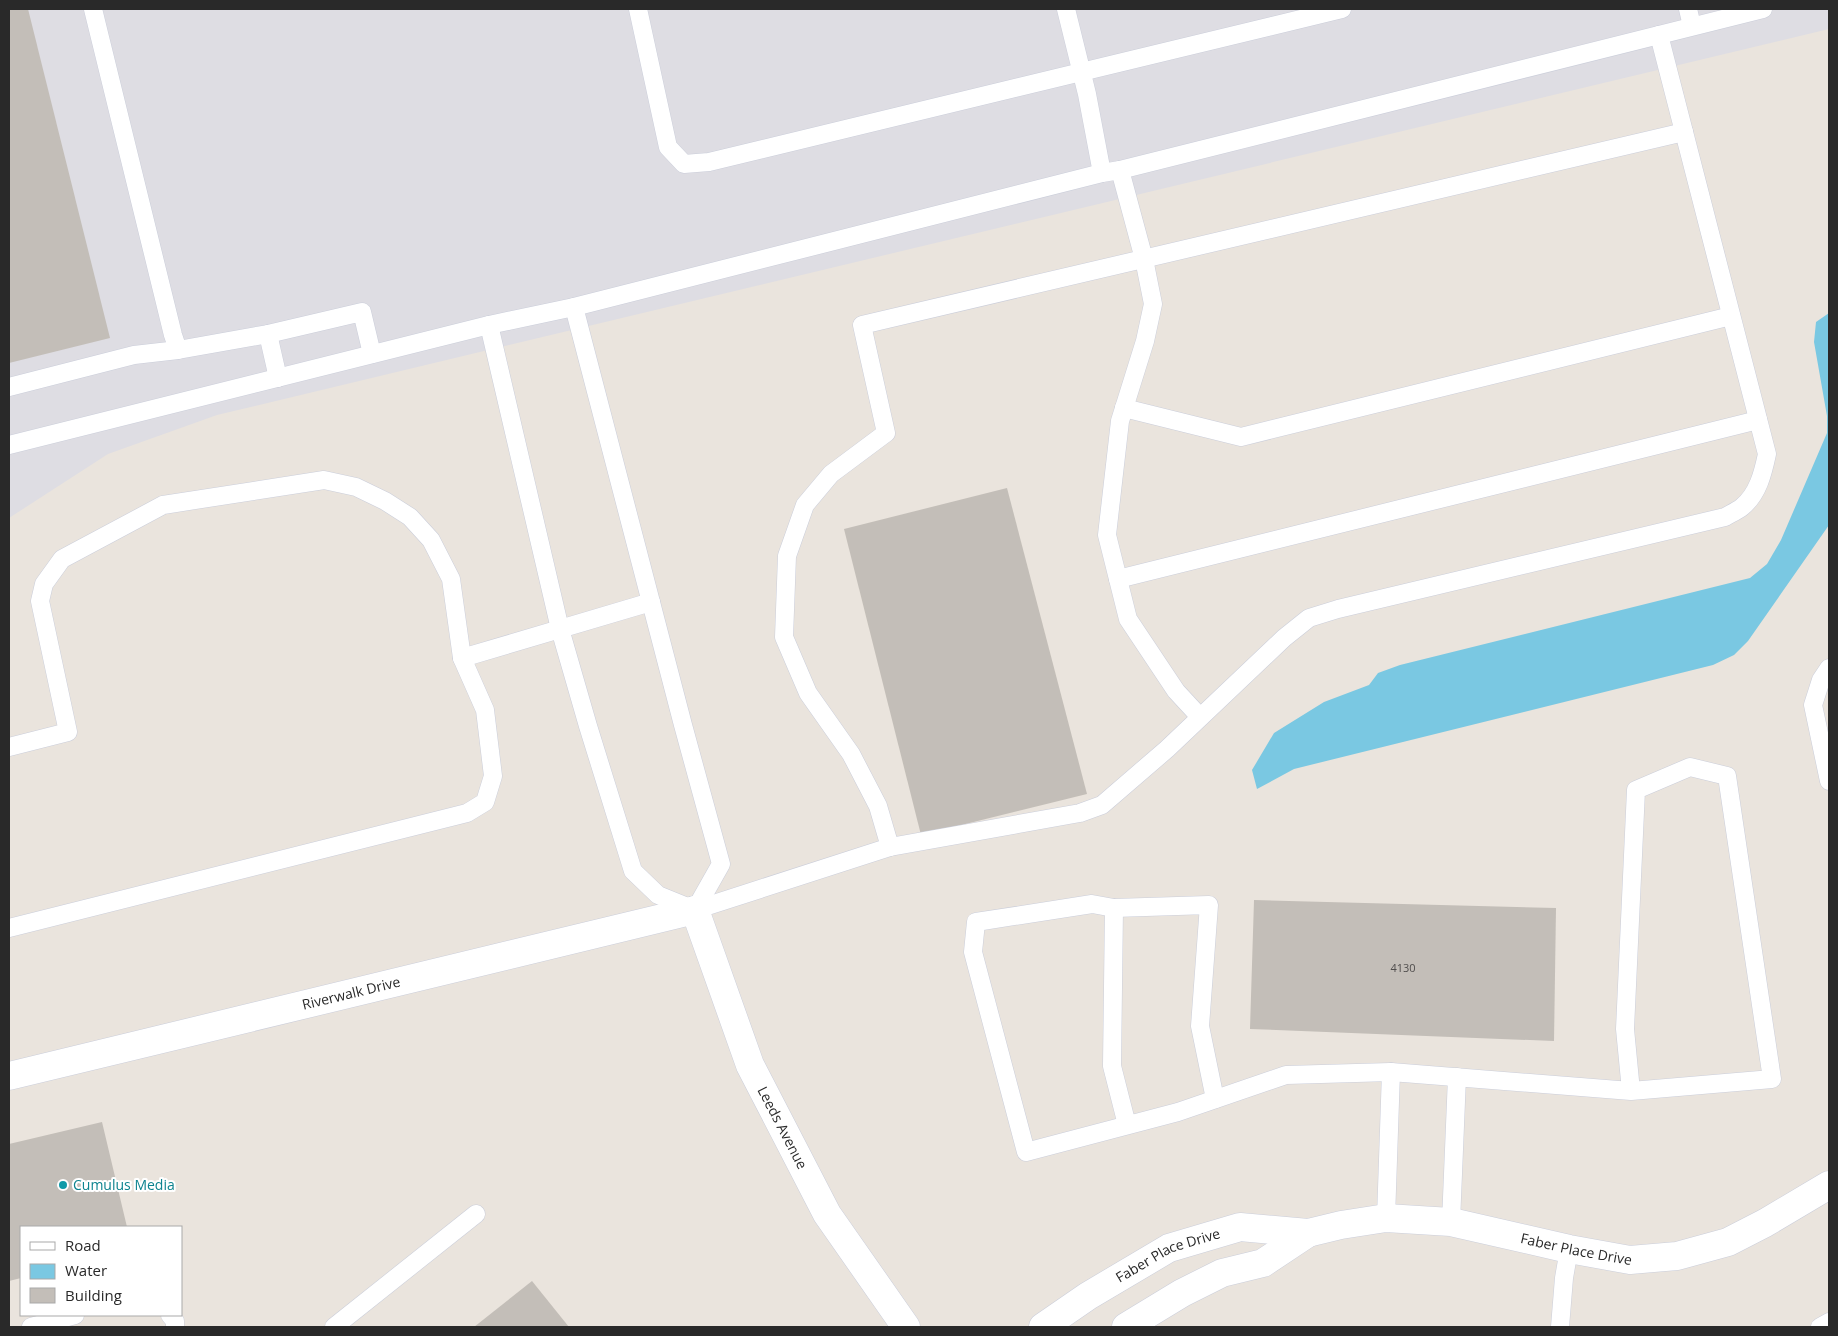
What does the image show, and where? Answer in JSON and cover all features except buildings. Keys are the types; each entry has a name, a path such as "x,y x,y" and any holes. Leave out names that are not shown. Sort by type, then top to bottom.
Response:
{"street":[{"name":"Riverwalk Drive","path":"9,1076 695,910"},
{"name":"Leeds Avenue","path":"695,910 750,1065 827,1214 906,1327"},
{"name":"Faber Place Drive","path":"1042,1327 1088,1296 1169,1248 1240,1227 1308,1233 1341,1225 1386,1218 1451,1222 1569,1249 1630,1260 1677,1256 1728,1242 1765,1223 1829,1185"},
{"name":"Faber Place Drive","path":"1126,1327 1182,1292 1222,1273 1263,1264 1308,1233"}],"lane":[{"path":"93,9 178,350"},
{"path":"638,9 668,147 684,164 709,162 1342,9"},
{"path":"1066,9 1102,172"},
{"path":"1688,9 1692,26"},
{"path":"9,445 489,325 574,307 1102,172 1120,170 1763,9"},
{"path":"489,325 560,628 633,871 658,895 695,910 890,847 1080,813 1102,805 1167,749 1284,638 1309,618 1347,607 1725,517 1742,507 1754,494 1763,473 1767,454 1659,35"},
{"path":"890,847 878,806 851,754 808,694 784,636 786,556 805,506 831,474 886,433 862,326 1684,132"},
{"path":"1120,170 1144,259 1153,304 1145,341 1120,421 1107,535 1128,619 1176,691 1200,717"},
{"path":"574,307 650,602 721,864 695,910"},
{"path":"9,386 134,355 178,350 268,334 362,312 372,354"},
{"path":"1124,408 1241,437 1731,316"},
{"path":"268,334 278,378"},
{"path":"1118,579 1758,420"},
{"path":"9,747 68,732 40,601 44,584 62,559 162,505 324,480 356,487 385,501 410,517 430,540 451,579 462,658 485,710 493,776 485,802 467,813 9,928"},
{"path":"462,658 650,602"},
{"path":"1829,668 1821,680 1813,705 1829,781"},
{"path":"1215,1099 1200,1026 1209,905 1114,908 1092,904 976,922 974,952 1026,1152 1178,1112 1286,1075 1391,1072 1631,1091 1772,1079 1727,776 1690,768 1636,790 1625,1029 1631,1091"},
{"path":"1114,908 1112,1066 1127,1125"},
{"path":"1386,1218 1391,1072"},
{"path":"1451,1222 1457,1077"},
{"path":"334,1327 476,1214"},
{"path":"1560,1327 1564,1278 1569,1249"},
{"path":"31,1327 71,1316"},
{"path":"171,1316 175,1321 175,1327"},
{"path":"1820,1327 1829,1322"}],"shaded area":[{"path":"9,9 1829,9 1829,29 217,415 108,454 9,518"}],"water":[{"path":"1829,313 1829,525 1748,641 1734,655 1713,665 1294,769 1257,789 1252,770 1274,733 1324,702 1369,685 1378,673 1400,665 1750,578 1767,564 1781,540 1827,433 1827,416 1814,342 1816,322"}],"place":[{"name":"Cumulus Media","path":"63,1185"}]}
